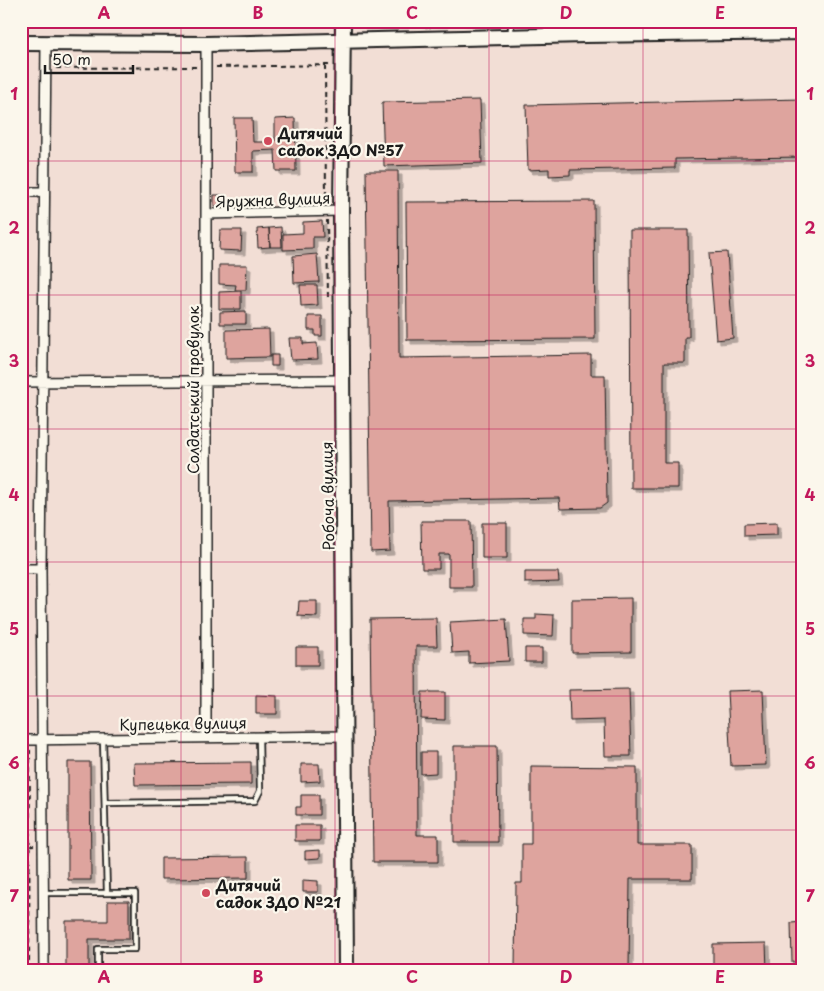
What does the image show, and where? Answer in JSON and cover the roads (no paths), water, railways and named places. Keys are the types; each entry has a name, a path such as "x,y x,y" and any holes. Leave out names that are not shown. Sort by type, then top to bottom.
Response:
{"street":[{"name":"Робоча вулиця","path":"342,21 341,210 346,970"},
{"path":"21,43 206,44 511,37 585,28 803,32"},
{"path":"44,970 45,893 41,569 46,42"},
{"name":"Солдатський провулок","path":"206,44 206,737"},
{"path":"21,192 44,192"},
{"name":"Яружна вулиця","path":"206,214 341,210"},
{"path":"21,382 342,380"},
{"path":"21,569 41,569"},
{"name":"Купецька вулиця","path":"26,740 345,736"}],"lane":[{"path":"510,21 511,37"},
{"path":"105,803 255,801 260,791 259,736"},
{"path":"103,738 107,893"},
{"path":"45,893 135,893 135,949 98,949 98,970"}],"place":[{"name":"Дитячий садок ЗДО №57","path":"268,141"},
{"name":"Дитячий садок ЗДО №21","path":"206,893"}]}
